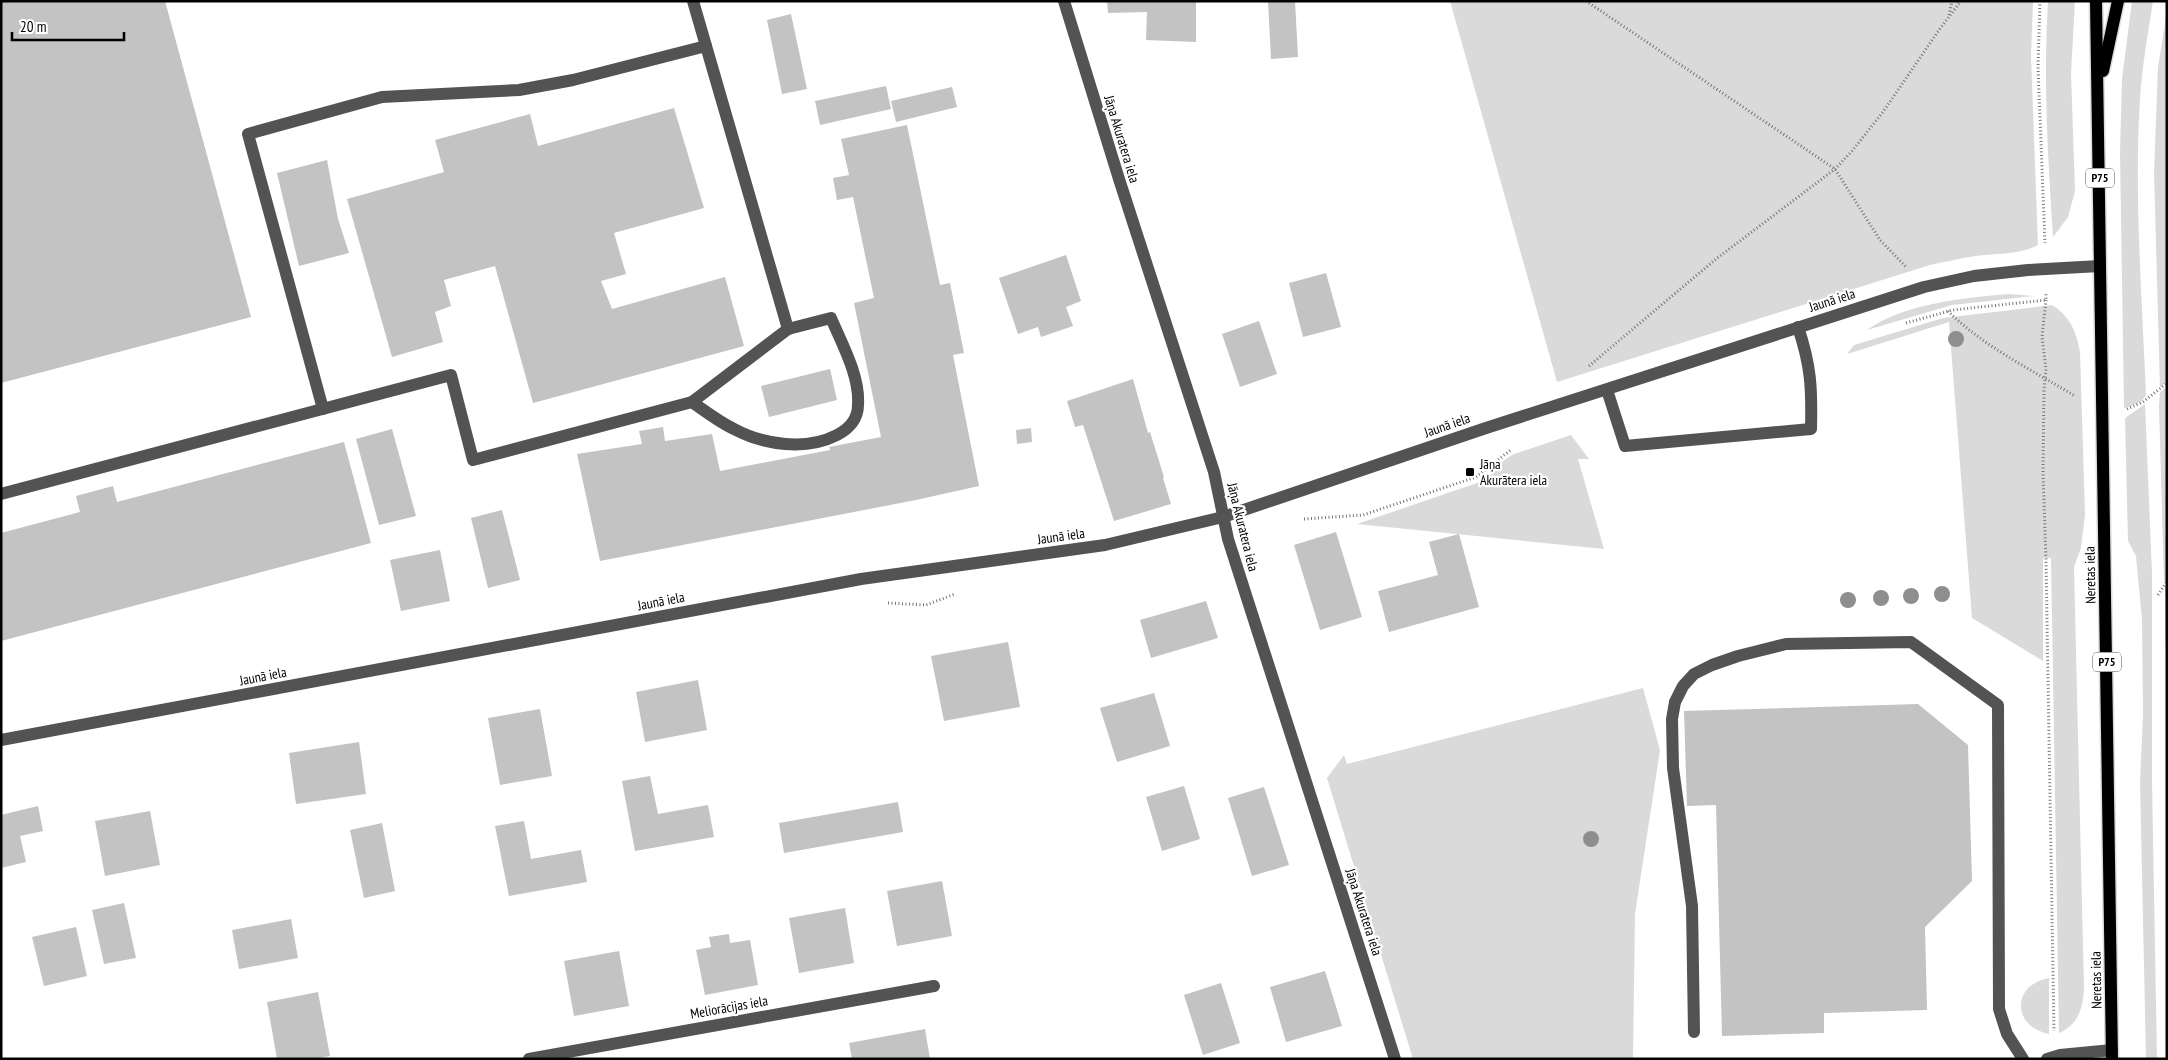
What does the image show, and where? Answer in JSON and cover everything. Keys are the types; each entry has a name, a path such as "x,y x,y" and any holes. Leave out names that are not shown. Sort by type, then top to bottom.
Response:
{"main road":[{"name":"P75","path":"2096,1 2099,91"},
{"path":"2099,91 2118,1"},
{"name":"Neretas iela","path":"2099,91 2112,1054"}],"street":[{"path":"693,1 788,329"},
{"name":"Jāņa Akuratera iela","path":"1064,1 1119,179 1214,472 1228,539 1395,1059"},
{"path":"323,409 248,134 382,97 518,90 573,80 706,46"},
{"name":"Jaunā iela","path":"1,740 861,579 1105,545 1223,518 1486,428 1924,287 1974,276 2028,270 2100,266"},
{"path":"1,494 451,375 473,460 692,402 788,329 832,318 852,369 858,406 855,418 846,430 832,438 812,443 790,444 765,441 734,429 692,402"},
{"path":"1607,390 1625,446 1811,429 1811,374 1798,327"},
{"path":"1694,1032 1692,906 1673,768 1672,720 1675,702 1683,686 1694,674 1712,665 1738,656 1786,644 1911,642 1998,706 1999,1009 2007,1034 2023,1059"},
{"name":"Meliorācijas iela","path":"529,1059 934,986"},
{"path":"2051,1058 2112,1054"}],"path":[{"path":"1586,1 1835,169 1888,250 1896,255 1962,326 2103,416 2133,408 2167,383"},
{"path":"1949,17 1952,1"},
{"path":"1582,372 1716,259 1835,169 1883,112 1961,1"},
{"path":"2046,300 2042,337 2046,369 2043,472 2046,561 2051,1058"},
{"path":"2158,595 2167,580"}],"shaded area":[{"path":"1450,1 2033,1 2031,56 2038,245 2016,252 1970,257 1930,265 1557,382"},
{"path":"2048,1 2075,1 2071,73 2075,191 2068,217 2053,237 2046,90"},
{"path":"2132,1 2153,1 2142,74 2138,135 2139,247 2146,395 2139,402 2124,408 2120,152 2122,79"},
{"path":"2167,11 2167,380 2160,388 2154,172 2158,67"},
{"path":"2009,294 2035,296 1952,305 1867,330 1899,314 1935,303"},
{"path":"2052,305 2064,314 2072,326 2080,352 2085,515 2081,548 2074,567 2084,989 2081,1009 2075,1021 2059,1033 2051,558 2043,558 2043,661 1972,618 1949,322 1847,354 1854,345 1943,318"},
{"path":"2167,387 2167,578 2164,582 2159,406 2160,392"},
{"path":"2145,404 2152,574 2152,780 2157,1059 2146,1059 2140,782 2143,715 2142,620 2136,556 2128,541 2125,418"},
{"path":"1571,435 1589,459 1578,459 1604,549 1357,524 1477,483 1514,454"},
{"path":"2167,584 2167,756 2165,587"},
{"path":"1643,688 1660,750 1635,914 1633,1059 1413,1059 1327,778 1344,755 1347,764"},
{"path":"2049,978 2049,1034 2037,1030 2028,1023 2023,1015 2021,1006 2023,997 2028,989 2037,982"}],"building":[{"path":"1,1 165,1 251,317 1,383"},
{"path":"1107,1 1196,1 1196,42 1146,40 1147,12 1108,13"},
{"path":"1268,1 1295,1 1298,57 1271,59"},
{"path":"791,14 807,89 782,94 767,20"},
{"path":"886,86 891,109 820,125 815,101"},
{"path":"952,87 957,107 896,122 891,101"},
{"path":"674,108 704,208 614,233 626,274 601,281 612,309 725,277 744,346 533,403 495,266 444,280 451,306 435,312 443,342 392,357 347,199 444,172 435,140 530,114 538,146"},
{"path":"907,125 940,285 950,283 964,353 953,355 979,486 916,500 600,561 577,454 642,444 639,431 663,427 665,441 712,434 720,471 830,450 829,447 881,437 854,303 874,298 853,197 837,200 833,178 849,175 841,139"},
{"path":"327,160 338,219 349,253 299,266 277,173"},
{"path":"1066,255 1081,301 1066,307 1073,326 1041,337 1038,327 1018,334 999,278"},
{"path":"1326,273 1341,327 1303,337 1289,283"},
{"path":"1259,321 1277,374 1240,387 1222,334"},
{"path":"830,369 837,400 769,417 761,386"},
{"path":"1133,379 1171,504 1114,521 1083,425 1075,427 1067,401"},
{"path":"1031,428 1032,442 1017,444 1016,430"},
{"path":"392,429 416,516 379,525 356,439"},
{"path":"344,442 371,543 1,641 1,533 80,512 76,496 113,486 117,502"},
{"path":"502,510 520,580 488,588 471,518"},
{"path":"1336,532 1362,617 1320,630 1294,545"},
{"path":"1459,534 1479,607 1389,632 1378,591 1438,575 1429,542"},
{"path":"440,550 450,601 401,611 390,560"},
{"path":"1206,601 1218,638 1151,658 1140,620"},
{"path":"1008,642 1020,707 944,721 931,656"},
{"path":"698,680 707,730 645,742 636,692"},
{"path":"1154,693 1170,746 1117,762 1100,708"},
{"path":"1918,704 1968,745 1972,881 1925,927 1927,1010 1824,1013 1824,1033 1722,1036 1716,805 1687,806 1684,711"},
{"path":"540,709 552,776 500,785 488,718"},
{"path":"359,742 366,794 296,804 289,753"},
{"path":"650,776 658,814 708,805 714,837 635,851 622,781"},
{"path":"1184,786 1200,839 1162,851 1146,797"},
{"path":"1264,787 1289,865 1252,876 1228,798"},
{"path":"898,802 903,832 784,853 779,823"},
{"path":"38,806 43,831 20,836 26,862 1,868 1,815"},
{"path":"150,811 160,865 105,876 95,821"},
{"path":"524,821 531,859 581,850 587,882 509,896 495,826"},
{"path":"382,823 395,891 364,898 350,830"},
{"path":"942,881 952,936 897,946 887,891"},
{"path":"124,903 136,958 104,964 92,910"},
{"path":"845,908 854,963 799,973 789,918"},
{"path":"291,919 298,958 239,969 232,930"},
{"path":"76,927 87,976 44,986 32,937"},
{"path":"729,934 730,943 750,940 758,985 705,995 696,950 711,947 709,937"},
{"path":"619,951 629,1006 574,1016 564,961"},
{"path":"1325,971 1342,1026 1286,1042 1270,987"},
{"path":"1221,983 1240,1043 1203,1055 1184,995"},
{"path":"318,992 330,1056 312,1059 277,1059 267,1002"},
{"path":"925,1029 930,1059 852,1059 849,1043"}],"place":[{"name":"Jāņa Akurātera iela","path":"1470,472"}]}
